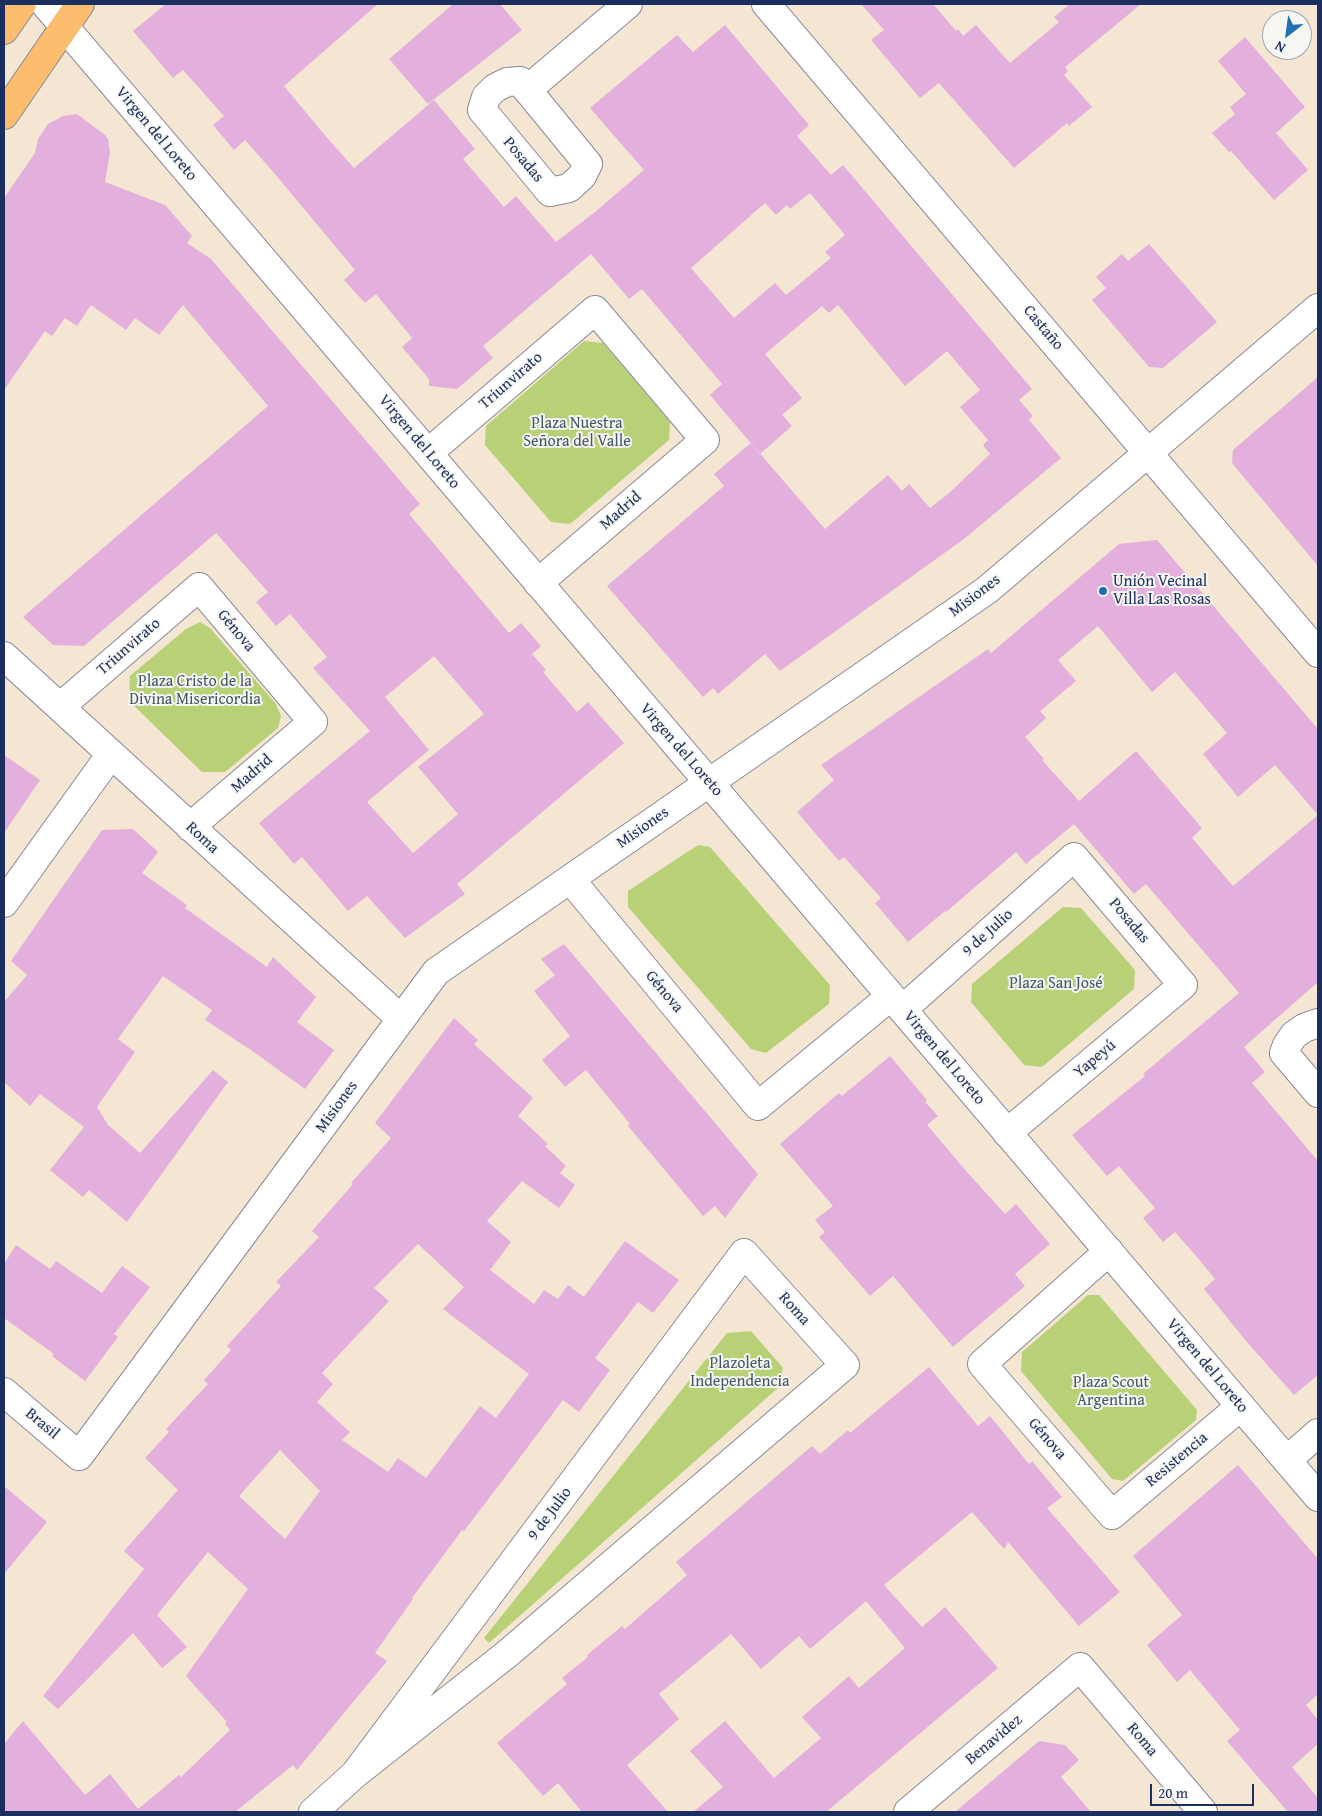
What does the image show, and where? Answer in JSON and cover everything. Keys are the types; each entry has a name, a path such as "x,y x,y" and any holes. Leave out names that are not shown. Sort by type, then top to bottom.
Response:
{"main road":[{"path":"4,30 22,4"},
{"path":"4,115 80,4"}],"street":[{"name":"Virgen del Loreto","path":"45,4 1318,1497"},
{"path":"527,90 628,4"},
{"name":"Castaño","path":"766,4 1318,653"},
{"name":"Misiones","path":"79,1456 436,972 987,590 1318,308"},
{"name":"Triunvirato","path":"428,453 595,310"},
{"name":"Madrid","path":"538,582 705,440 595,310"},
{"name":"Triunvirato","path":"60,707 199,587"},
{"name":"Génova","path":"199,587 313,722"},
{"name":"Roma","path":"4,656 401,1019"},
{"name":"Madrid","path":"190,827 313,722"},
{"path":"4,903 111,754"},
{"name":"9 de Julio","path":"758,1106 897,1003 1074,856"},
{"name":"Posadas","path":"1074,856 1183,985"},
{"name":"Génova","path":"570,879 758,1106"},
{"name":"Yapeyú","path":"1007,1133 1183,985"},
{"path":"1318,1023 1304,1028 1294,1035 1284,1053 1318,1093"},
{"name":"Génova","path":"1109,1252 982,1364 1112,1514"},
{"name":"Roma","path":"744,1253 845,1365"},
{"name":"9 de Julio","path":"355,1774 744,1253"},
{"name":"9 de Julio","path":"313,1812 355,1774 507,1654 845,1365"},
{"name":"Brasil","path":"4,1392 79,1456"},
{"name":"Resistencia","path":"1112,1514 1241,1406"},
{"path":"1287,1460 1318,1433"},
{"name":"Roma","path":"1080,1667 1203,1812"},
{"name":"Benavidez","path":"908,1812 1080,1667"}],"green space":[{"name":"Plaza Nuestra Señora del Valle","path":"584,341 603,343 670,422 669,440 570,524 551,522 485,445 486,426"},
{"name":"Plaza Cristo de la Divina Misericordia","path":"200,622 210,628 276,704 281,716 278,728 225,772 202,772 129,701 130,676 186,629"},
{"path":"698,845 710,847 830,985 829,1004 766,1053 751,1049 628,907 628,891"},
{"name":"Plaza San José","path":"1063,907 1081,908 1135,970 1134,989 1042,1067 1024,1065 971,1002 972,984"},
{"name":"Plaza Scout Argentina","path":"1088,1295 1099,1295 1197,1410 1196,1420 1123,1481 1112,1479 1021,1371 1022,1352"},
{"name":"Plazoleta Independencia","path":"751,1331 783,1368 779,1387 489,1643 484,1638 727,1333"}],"building":[{"path":"166,4 378,4 284,86 354,168 434,100 475,149 463,159 504,207 516,196 556,242 644,170 590,108 677,35 693,52 725,25 809,125 797,136 831,175 843,165 1032,389 1019,400 1033,416 1029,420 1061,458 964,539 780,671 765,654 718,694 713,688 703,697 607,586 724,486 714,474 751,443 710,395 722,384 642,289 629,299 591,254 483,346 493,358 457,389 429,386 429,379 402,347 412,338 376,294 365,303 344,280 355,270 275,174 245,140 234,150 213,125 224,116 183,70 173,78 133,31","holes":["810,193 845,235 825,252 831,258 786,295 775,283 734,318 691,268 765,203 776,215 787,205 790,209","838,305 905,386 947,351 980,390 960,407 988,440 983,445 990,454 948,494 930,508 909,484 902,491 888,475 825,529 760,454 792,426 782,415 802,398 765,354 822,306 829,313"]},
{"path":"453,4 500,4 522,30 428,104 389,59"},
{"path":"861,4 933,4 956,31 958,29 963,36 976,25 1010,63 1059,22 1054,17 1070,4 1141,4 1065,67 1068,71 1064,75 1092,107 1069,126 1067,123 1014,168 939,83 920,98 871,40 884,30"},
{"path":"1245,37 1262,57 1262,60 1265,60 1305,107 1276,133 1308,170 1274,200 1231,151 1229,152 1212,133 1235,114 1230,107 1246,94 1218,61"},
{"path":"77,114 105,135 108,139 110,153 105,182 165,205 192,236 187,243 211,259 420,504 409,514 509,633 521,623 541,646 532,654 546,670 543,672 577,712 588,702 624,743 457,884 465,894 405,938 367,896 348,911 302,857 294,864 259,823 370,731 313,668 327,657 290,614 276,626 256,602 268,592 216,533 84,646 53,645 23,617 268,406 183,305 159,335 135,318 126,330 91,305 77,326 65,318 52,336 45,331 4,390 4,198 35,153 38,139 48,124 63,116","holes":["434,656 484,714 418,767 458,814 413,853 367,802 429,750 385,697"]},
{"path":"1149,244 1217,322 1163,368 1149,367 1092,300 1106,288 1096,277 1122,254 1128,261"},
{"path":"1318,377 1318,566 1232,463 1233,450"},
{"path":"1157,540 1318,729 1318,815 1318,982 1244,1047 1265,1072 1252,1083 1318,1161 1318,1375 1294,1395 1246,1341 1204,1289 1215,1279 1197,1257 1175,1232 1163,1242 1143,1218 1155,1208 1119,1166 1107,1176 1072,1135 1145,1076 1143,1074 1239,993 1146,884 1134,894 1074,824 1026,864 1016,852 908,942 875,903 881,898 844,857 839,861 797,812 834,780 821,765 988,649 991,653 1119,544","holes":["1098,626 1152,692 1175,672 1227,733 1203,754 1238,797 1275,765 1318,815 1233,886 1192,838 1202,828 1136,751 1079,801 1042,760 1044,759 1025,737 1046,718 1040,711 1076,681 1058,660"]},
{"path":"4,755 40,780 4,833"},
{"path":"133,829 158,852 142,873 187,905 185,908 267,967 273,957 316,997 297,1022 334,1050 305,1089 205,1020 212,1010 163,976 118,1039 135,1052 97,1107 108,1125 140,1153 213,1070 228,1082 127,1222 89,1190 83,1197 50,1170 84,1127 40,1094 30,1106 4,1082 4,1002 27,975 11,961 102,830"},
{"path":"564,944 758,1174 725,1218 715,1206 703,1216 628,1126 630,1124 586,1070 565,1087 542,1060 570,1036 534,991 555,975 541,959"},
{"path":"454,1018 478,1040 474,1044 533,1098 518,1116 548,1144 545,1146 566,1166 560,1173 575,1185 559,1208 522,1181 487,1221 511,1242 490,1270 534,1304 544,1290 558,1299 568,1285 584,1297 625,1241 679,1280 653,1313 638,1302 595,1358 610,1370 579,1412 563,1400 412,1598 375,1653 387,1661 297,1770 293,1765 235,1812 4,1812 4,1744 23,1721 85,1795 110,1774 138,1809 179,1775 181,1777 230,1730 225,1724 227,1722 186,1676 248,1589 208,1552 157,1615 187,1647 162,1668 133,1633 58,1709 43,1696 144,1569 124,1551 178,1490 145,1458 169,1432 166,1429 208,1384 204,1380 231,1350 227,1346 281,1286 276,1282 319,1237 312,1231 391,1138 375,1123","holes":["418,1244 464,1287 443,1309 529,1374 496,1418 480,1406 426,1478 398,1458 388,1472 342,1440 350,1432 317,1402 333,1384 322,1373 389,1301 374,1288","280,1450 320,1491 285,1539 239,1496"]},
{"path":"890,1056 938,1116 927,1125 967,1172 1005,1214 1016,1204 1050,1244 1015,1274 1025,1286 953,1347 893,1276 870,1296 819,1237 825,1232 815,1220 833,1206 780,1144 839,1093 842,1096"},
{"path":"16,1245 50,1269 56,1261 102,1293 122,1266 150,1287 114,1334 118,1337 85,1381 52,1356 54,1354 4,1318 4,1264"},
{"path":"929,1367 978,1426 990,1416 1029,1464 1032,1461 1062,1497 1047,1508 1120,1592 1079,1626 1008,1542 1004,1549 972,1512 884,1585 922,1627 945,1607 998,1668 826,1812 693,1812 723,1787 690,1751 725,1721 774,1778 821,1738 802,1717 849,1676 859,1688 905,1648 866,1601 810,1649 799,1636 761,1669 731,1634 659,1694 679,1719 627,1765 668,1812 582,1812 558,1783 543,1796 497,1743 567,1684 562,1678 588,1657 587,1655 622,1626 625,1629 687,1575 676,1562 812,1446 820,1454 848,1430 850,1433"},
{"path":"1238,1465 1318,1559 1318,1694 1306,1705 1318,1720 1318,1744 1292,1767 1318,1798 1318,1812 1288,1812 1227,1741 1240,1730 1190,1670 1177,1682 1147,1645 1182,1615 1133,1556"},
{"path":"4,1486 47,1522 4,1574"},
{"path":"1039,1741 1065,1745 1079,1760 1061,1777 1091,1812 955,1812"}],"place":[{"name":"Unión Vecinal Villa Las Rosas","path":"1103,591"}]}
